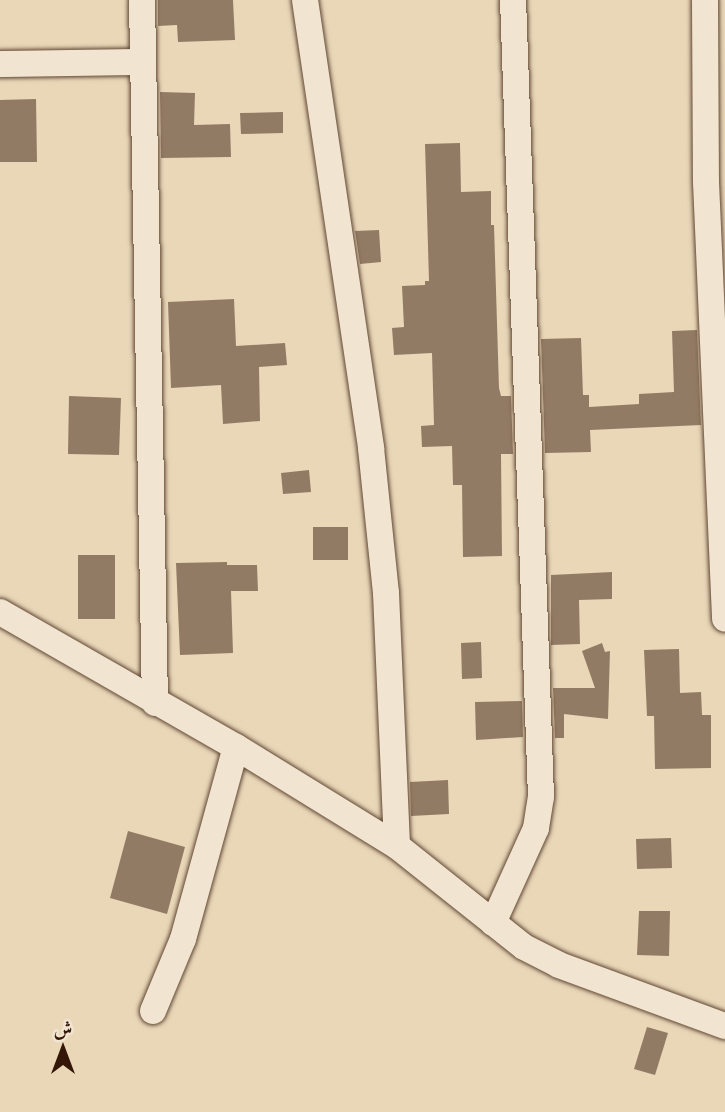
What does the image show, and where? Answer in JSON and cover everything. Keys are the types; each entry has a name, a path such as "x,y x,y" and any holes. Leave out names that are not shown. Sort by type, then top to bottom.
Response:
{"street":[{"path":"142,0 140,62 155,703"},
{"path":"305,0 371,448 386,593 397,846"},
{"path":"705,0 716,182 725,619"},
{"path":"493,923 536,828 542,774 517,1"},
{"path":"0,64 140,62"},
{"path":"0,612 236,747 397,846 524,947 559,965 725,1026"},
{"path":"153,1011 183,939 236,747"}],"building":[{"path":"158,0 233,0 235,40 178,42 177,25 158,26"},
{"path":"160,92 195,93 194,125 230,124 231,157 161,158"},
{"path":"36,99 37,162 0,162 0,100"},
{"path":"283,112 283,133 241,134 240,113"},
{"path":"460,143 461,192 491,191 499,388 501,396 511,396 513,454 501,454 502,556 463,557 462,485 453,485 452,446 422,447 421,426 434,425 432,353 394,355 392,328 404,327 402,286 425,285 425,281 429,281 425,144"},
{"path":"379,230 381,262 360,264 355,231"},
{"path":"234,299 236,346 285,343 287,365 259,367 260,421 223,424 221,385 171,388 168,302"},
{"path":"697,330 701,425 590,430 591,452 545,453 541,339 581,338 583,395 589,395 589,407 639,404 639,394 674,392 672,331"},
{"path":"69,396 121,398 119,455 68,454"},
{"path":"309,470 311,492 283,494 281,473"},
{"path":"313,527 348,527 348,560 313,560"},
{"path":"78,555 115,555 115,619 78,619"},
{"path":"227,562 227,565 257,565 258,591 231,591 233,653 180,655 176,563"},
{"path":"612,572 612,599 579,600 580,644 551,645 551,575"},
{"path":"481,642 482,678 462,679 461,643"},
{"path":"602,643 605,652 610,651 608,719 564,714 564,738 555,738 553,688 595,688 582,651"},
{"path":"679,649 680,693 701,692 702,715 711,715 711,768 655,769 654,716 647,716 644,650"},
{"path":"522,701 523,737 476,740 475,702"},
{"path":"448,780 449,814 411,816 410,782"},
{"path":"128,831 185,847 167,914 110,898"},
{"path":"671,838 672,868 637,869 636,839"},
{"path":"639,911 670,911 669,956 637,955"},
{"path":"647,1027 668,1033 655,1075 634,1069"}]}
